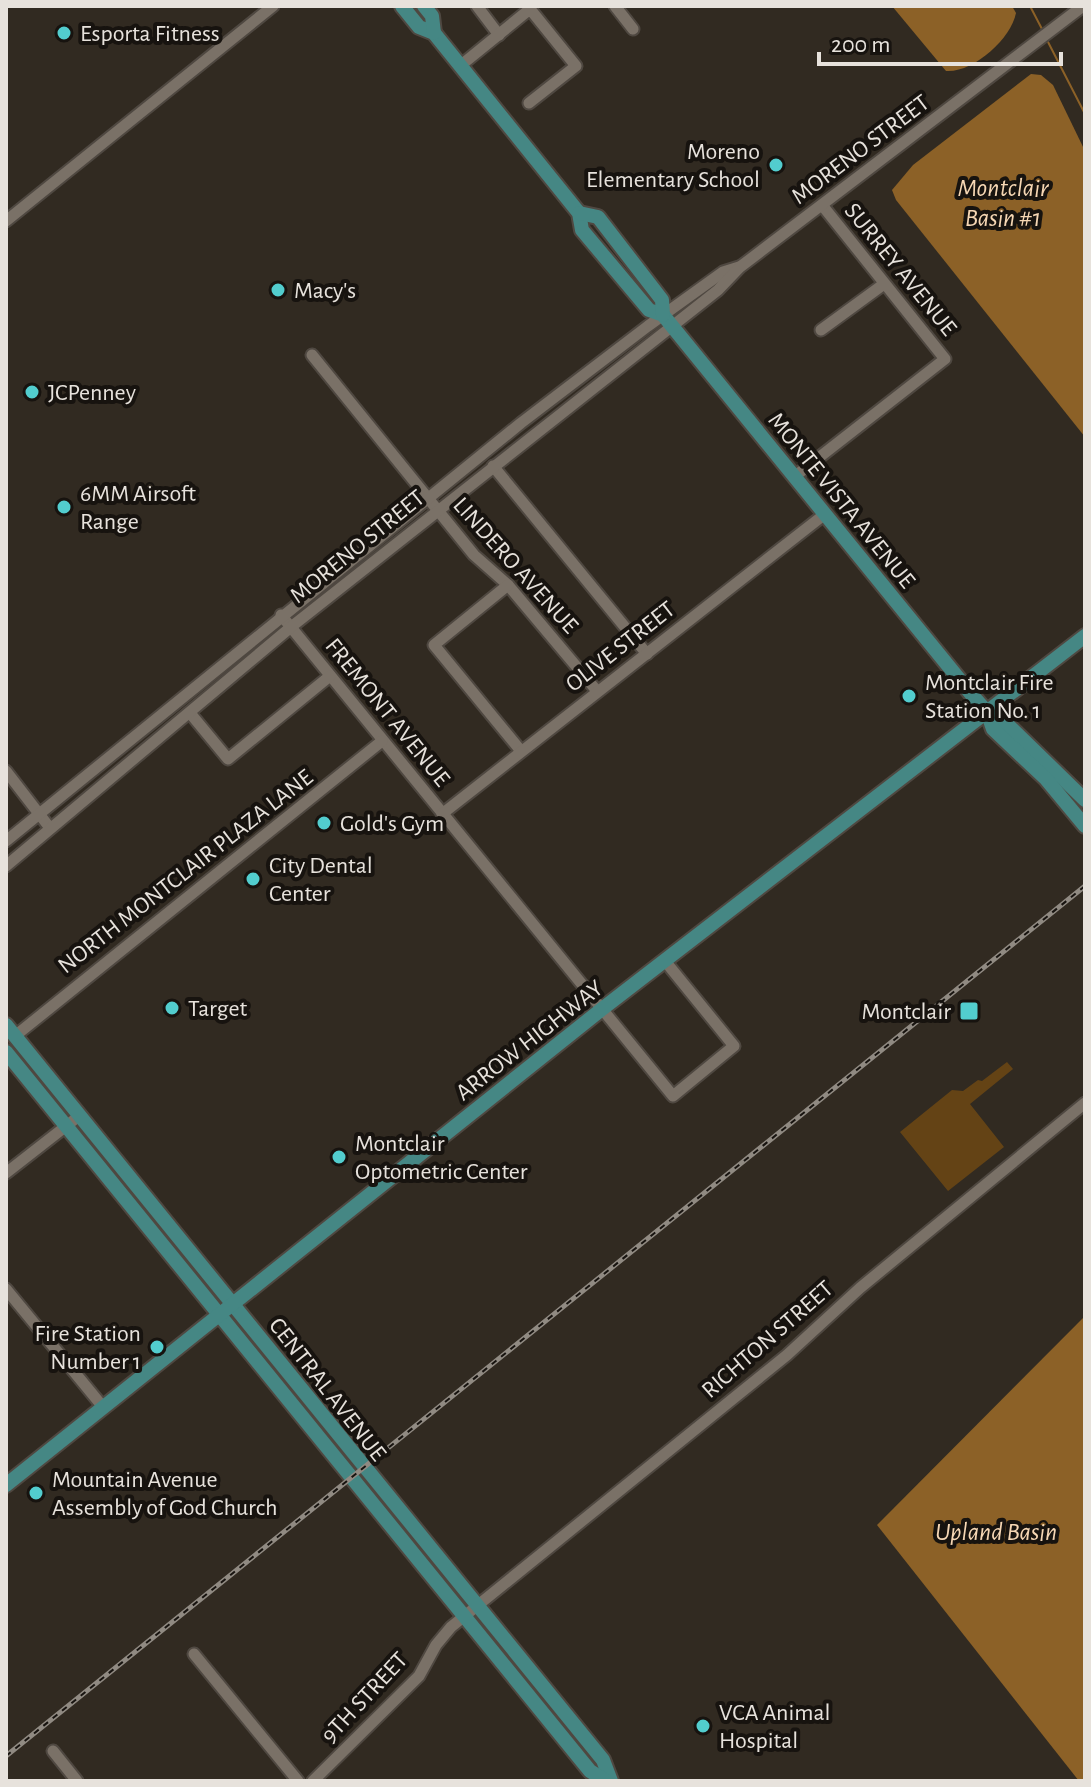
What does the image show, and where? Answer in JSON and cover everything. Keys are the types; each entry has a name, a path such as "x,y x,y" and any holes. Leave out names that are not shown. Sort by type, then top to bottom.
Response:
{"main road":[{"name":"MONTE VISTA AVENUE","path":"402,6 419,27 434,33 579,213 582,230 647,308 667,321 987,712 993,729 1046,779 1085,826"},
{"name":"MONTE VISTA AVENUE","path":"424,6 432,16 434,33"},
{"name":"ARROW HIGHWAY","path":"6,1485 602,1009 1085,636"},
{"name":"MONTE VISTA AVENUE","path":"987,712 1004,721 1085,800"},
{"name":"CENTRAL AVENUE","path":"10,1030 603,1760 609,1781"},
{"name":"CENTRAL AVENUE","path":"6,1052 590,1771 609,1781"}],"street":[{"path":"6,221 273,6"},
{"path":"477,6 499,35"},
{"path":"615,6 633,29"},
{"name":"MORENO STREET","path":"6,866 291,627 493,466 723,272 740,267 1083,6"},
{"path":"460,66 532,8 576,66 529,103"},
{"name":"SURREY AVENUE","path":"794,477 945,359 822,205"},
{"path":"821,330 884,284"},
{"name":"MORENO STREET","path":"6,841 426,497 667,321"},
{"name":"LINDERO AVENUE","path":"312,355 474,555 508,585 597,691"},
{"path":"493,466 647,654"},
{"name":"OLIVE STREET","path":"442,814 825,514"},
{"path":"508,585 434,645 521,751"},
{"name":"FREMONT AVENUE","path":"281,615 673,1096 734,1046 665,961"},
{"path":"190,713 228,759 330,676"},
{"name":"NORTH MONTCLAIR PLAZA LANE","path":"10,1030 382,741"},
{"path":"6,771 50,828"},
{"name":"RICHTON STREET","path":"477,1607 784,1357 860,1288 1085,1103"},
{"path":"6,1173 79,1116"},
{"path":"6,1289 103,1407"},
{"name":"9TH STREET","path":"313,1781 419,1676 443,1634 477,1607"},
{"path":"194,1654 298,1781"},
{"path":"53,1751 77,1781"}],"shaded area":[{"path":"1007,1062 1013,1069 970,1104 1004,1147 948,1191 900,1132 952,1090 963,1091"}],"water":[{"path":"892,6 1012,6 1016,13 1007,33 989,52 968,66 946,71"},
{"name":"Montclair Basin #1","path":"1031,74 1041,75 1053,85 1085,151 1085,437 896,200 892,190 913,165"},
{"name":"Upland Basin","path":"1085,1316 1085,1781 1079,1781 877,1525"}],"waterway":[{"path":"1030,6 1043,31"},
{"path":"1047,40 1085,114"}],"railway":[{"path":"6,1756 1085,886"}],"place":[{"name":"Esporta Fitness","path":"64,33"},
{"name":"Moreno Elementary School","path":"776,165"},
{"name":"Macy's","path":"278,290"},
{"name":"JCPenney","path":"32,392"},
{"name":"6MM Airsoft Range","path":"64,507"},
{"name":"Montclair Fire Station No. 1","path":"909,696"},
{"name":"Gold's Gym","path":"324,823"},
{"name":"City Dental Center","path":"253,879"},
{"name":"Target","path":"172,1008"},
{"name":"Montclair","path":"969,1011"},
{"name":"Montclair Optometric Center","path":"339,1157"},
{"name":"Fire Station Number 1","path":"157,1347"},
{"name":"Mountain Avenue Assembly of God Church","path":"36,1493"},
{"name":"VCA Animal Hospital","path":"703,1726"}]}
